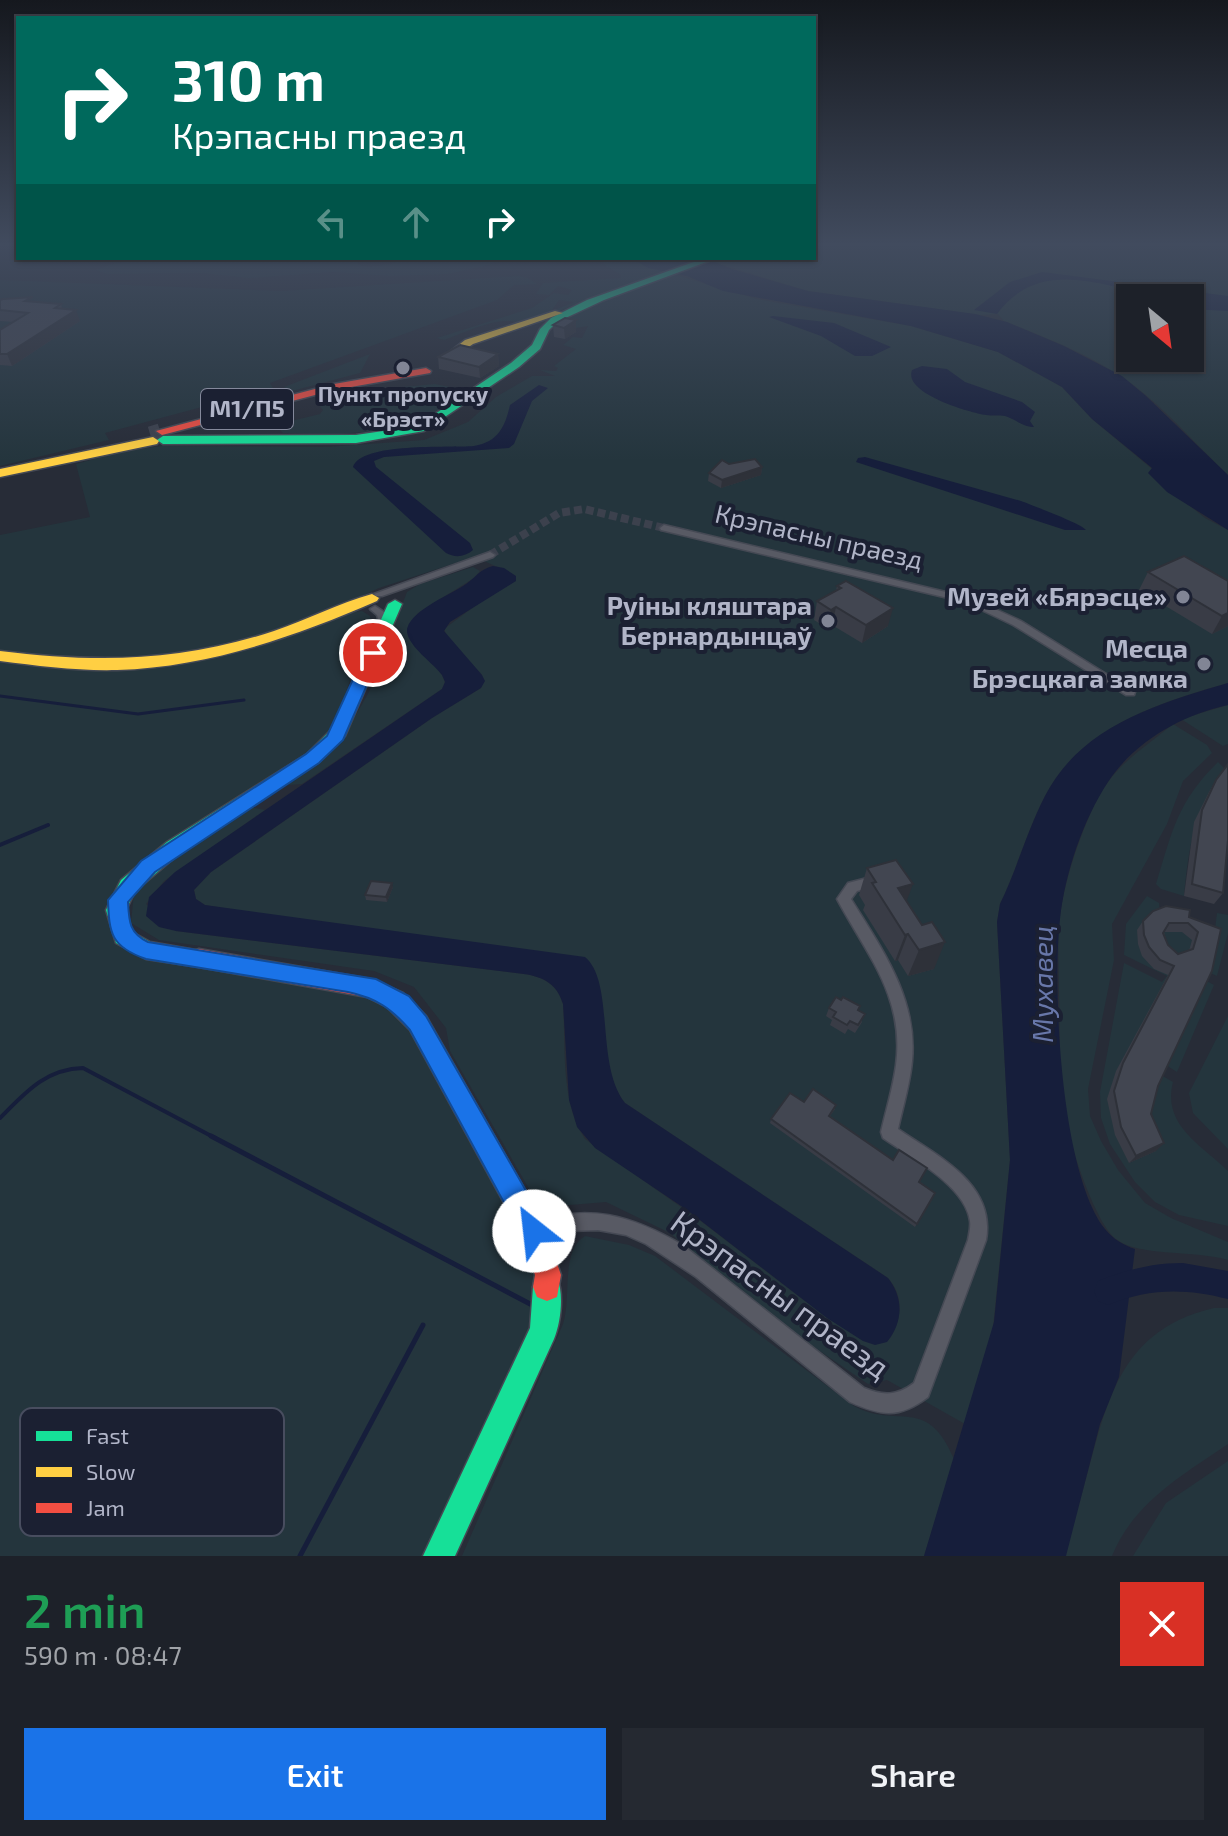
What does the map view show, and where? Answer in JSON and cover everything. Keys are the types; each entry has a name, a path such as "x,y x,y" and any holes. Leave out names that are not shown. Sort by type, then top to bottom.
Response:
{"main road":[{"name":"М1/П5","path":"456,351 469,342 548,316"},
{"name":"М1/П5","path":"157,437 356,439 420,429 515,365 536,347 545,329 563,316"},
{"name":"М1/П5","path":"0,471 157,437 334,387 426,371"},
{"path":"0,656 77,665 160,661 258,642 345,610 386,599 385,626 334,740 313,758 148,866 118,900 117,923 123,937 146,950 348,982 376,988 401,1003 418,1023 534,1231 548,1275 544,1329 439,1556"}],"street":[{"name":"Крэпасны праезд","path":"664,528 968,600 1017,623 1130,692"},
{"path":"386,599 490,555"},
{"name":"Крэпасны праезд","path":"534,1231 558,1222 590,1219 625,1226 668,1243 857,1395 879,1405 894,1406 910,1400 921,1390 977,1240 979,1220 970,1199 957,1182 889,1132 905,1054 905,1036 895,985 844,899 853,887 878,880"}],"shaded area":[{"path":"0,316 454,316 270,383 273,388 105,433 109,440 0,466"},
{"path":"508,316 542,316 518,323 491,323 444,340 437,338"},
{"path":"572,316 852,316 911,326 998,352 1062,387 1092,419 1152,469 1149,473 1205,518 1228,530 1228,683 1149,709 1100,735 1079,752 1060,772 1045,796 1000,904 997,922 1010,1160 992,1337 965,1424 887,1380 868,1384 773,1319 670,1233 606,1202 546,1207 528,1187 450,1051 446,1028 414,987 374,971 159,940 131,923 134,892 168,861 250,807 265,810 164,881 146,904 176,931 524,974 544,980 557,991 563,1004 568,1091 571,1108 585,1139 702,1222 827,1318 890,1338 900,1307 897,1292 888,1278 625,1103 616,1089 606,1056 593,967 205,905 196,899 194,890 211,872 432,718 481,688 482,675 449,640 444,629 515,576 477,556 379,588 297,627 218,649 125,661 0,651 0,535 90,517 76,464 123,451 162,446 327,447 424,440 468,422 496,397 532,376 555,376 540,370 556,371 558,368 554,366 576,349 563,345 573,337 582,338 588,326 576,328 564,321"},
{"path":"999,316 1116,316 1116,372 1204,372 1204,316 1228,316 1228,475 1132,384 1086,356 1004,321"},
{"path":"370,354 360,373 292,391 284,387"},
{"path":"435,384 455,388 461,395 417,425 339,434 283,433 275,425 320,414 323,410 316,402 328,396"},
{"path":"473,567 480,571 474,578 418,613 407,629 442,675 445,682 442,689 302,784 289,785 288,780 337,741 353,720 369,692 407,592 420,584"},
{"path":"362,611 370,616 371,622 331,734 313,752 140,864 117,938 134,953 358,989 396,1007 420,1033 524,1229 539,1279 535,1330 431,1556 0,1556 0,661 63,668 236,650 312,629 349,612"},
{"path":"1228,705 1228,744 1223,746 1181,719"},
{"path":"1173,724 1207,745 1212,753 1183,781 1167,824 1112,924 1114,960 1088,1089 1090,1116 1118,1170 1145,1203 1171,1218 1228,1242 1228,1260 1153,1251 1126,1245 1116,1239 1098,1214 1089,1194 1074,1151 1062,1099 1059,936 1062,904 1071,866 1089,817 1106,785 1125,763"},
{"path":"1218,762 1225,769 1206,800 1195,829 1184,896 1161,889 1156,884 1178,818 1193,791"},
{"path":"1147,896 1159,903 1160,916 1214,937 1217,913 1228,915 1228,933 1217,976 1208,972 1205,980 1214,985 1177,1072 1166,1065 1161,1075 1173,1082 1171,1097 1178,1122 1228,1171 1228,1226 1179,1215 1155,1202 1135,1182 1110,1144 1101,1118 1100,1092 1124,963 1162,982 1167,976 1124,955 1126,924"},
{"path":"1228,1016 1228,1149 1193,1113 1189,1093"},
{"path":"585,1236 629,1245 655,1256 854,1406 870,1413 922,1420 933,1427 944,1439 954,1459 924,1556 462,1556 563,1324 569,1263 577,1243"},
{"path":"1214,1308 1228,1308 1228,1444 1146,1505 1121,1537 1112,1556 1059,1556 1077,1510 1106,1411 1117,1383 1132,1358 1153,1337 1179,1320"},
{"path":"1228,1461 1228,1556 1133,1556 1166,1503"}],"water":[{"path":"855,316 981,316 1007,322 1064,346 1122,376 1228,475 1228,530 1167,492 1148,473 1152,468 1092,419 1062,387 998,352 911,326"},
{"path":"769,317 834,323 891,347 872,356 855,356 821,336"},
{"path":"922,366 947,369 965,382 1022,402 1035,412 1030,421 1034,427 1005,416 966,410 927,394 912,378 912,370"},
{"path":"539,385 548,388 532,401 514,444 509,448 384,457 374,461 376,467 470,543 473,550 467,554 456,556 446,553 353,467 359,459 372,453 474,446 489,441 503,427 510,405"},
{"path":"865,457 1021,501 1086,530 1065,530 856,462 858,458"},
{"path":"493,566 504,568 516,576 516,581 450,622 444,631 482,675 485,681 481,688 432,718 211,872 194,890 196,899 205,905 585,957 600,985 610,1068 625,1103 888,1278 897,1294 900,1310 896,1327 887,1342 875,1345 863,1341 827,1318 687,1210 595,1148 577,1127 569,1100 563,1004 557,991 544,980 524,974 176,931 159,927 146,916 149,897 175,872 442,689 445,682 442,675 412,643 407,632 409,625 429,605"},
{"path":"1228,683 1228,705 1194,715 1161,732 1119,767 1099,797 1083,830 1062,901 1057,989 1069,1125 1090,1203 1108,1233 1135,1249 1119,1377 1100,1424 1066,1556 924,1556 994,1322 1010,1160 997,922 1000,904 1045,796 1060,772 1079,752 1123,721"}],"building":[{"path":"24,316 67,316 7,354 0,354 0,330"},
{"path":"565,318 576,320 564,328 553,325"},
{"path":"460,345 498,354 479,367 438,357"},
{"path":"755,459 762,467 722,480 709,473 722,460 729,464"},
{"path":"1184,556 1228,581 1228,613 1222,616 1148,572"},
{"path":"846,581 893,608 866,625 836,607 831,610 817,601 841,588 837,586"},
{"path":"1228,764 1228,840 1223,893 1192,884 1202,810 1216,780"},
{"path":"896,860 913,884 898,888 922,925 932,922 945,942 919,950 908,934 905,935 872,883 876,882 867,868"},
{"path":"371,881 392,883 386,897 365,895"},
{"path":"1166,906 1190,910 1189,917 1221,929 1212,971 1158,1086 1151,1114 1164,1143 1136,1156 1121,1127 1114,1091 1123,1063 1174,966 1160,960 1144,935 1143,921 1153,911","holes":["1169,923 1188,923 1198,932 1193,949 1178,954 1168,945 1163,933"]},
{"path":"836,997 841,1000 843,997 860,1006 858,1010 865,1014 858,1025 850,1021 847,1025 833,1017 836,1012 829,1008"},
{"path":"813,1089 836,1105 829,1116 893,1160 899,1150 927,1168 919,1182 935,1193 917,1224 771,1119 790,1093 804,1102"}],"waterway":[{"path":"0,696 138,714 244,700"},
{"path":"0,845 48,825"},
{"path":"0,1118 37,1084 58,1073 83,1068 215,1138"},
{"path":"211,1136 534,1306"},
{"name":"Мухавец","path":"1108,1291 1138,1281 1168,1277 1198,1278 1228,1285"},
{"path":"300,1556 423,1325"}],"tunnel":[{"path":"150,434 160,431"},
{"path":"490,555 559,513 584,509 664,528"}],"traffic: fast":[{"path":"163,440 356,439 420,429 515,365 536,347 545,329 563,316"},
{"path":"199,958 146,950 123,937 116,910 128,886 174,847 313,758 339,732 395,604"},
{"path":"439,1556 544,1329 547,1287"}],"traffic: slow":[{"path":"456,351 469,342 550,316"},
{"path":"0,473 153,441"},
{"path":"0,656 102,665 183,659 279,634 372,598"}],"traffic: jam":[{"path":"162,431 334,387 426,371"},
{"path":"199,958 370,988 395,1000 418,1023 534,1231 548,1275 547,1287"}],"place":[{"name":"Пункт пропуску «Брэст»","path":"403,368"},
{"name":"Музей «Бярэсце»","path":"1183,597"},
{"name":"Руіны кляштара Бернардынцаў","path":"828,621"},
{"name":"Месца Брэсцкага замка","path":"1204,664"}],"route":[{"path":"373,653 334,740 313,758 148,866 118,900 116,915 119,929 132,944 146,950 348,982 376,988 401,1003 418,1023 534,1231"}]}
